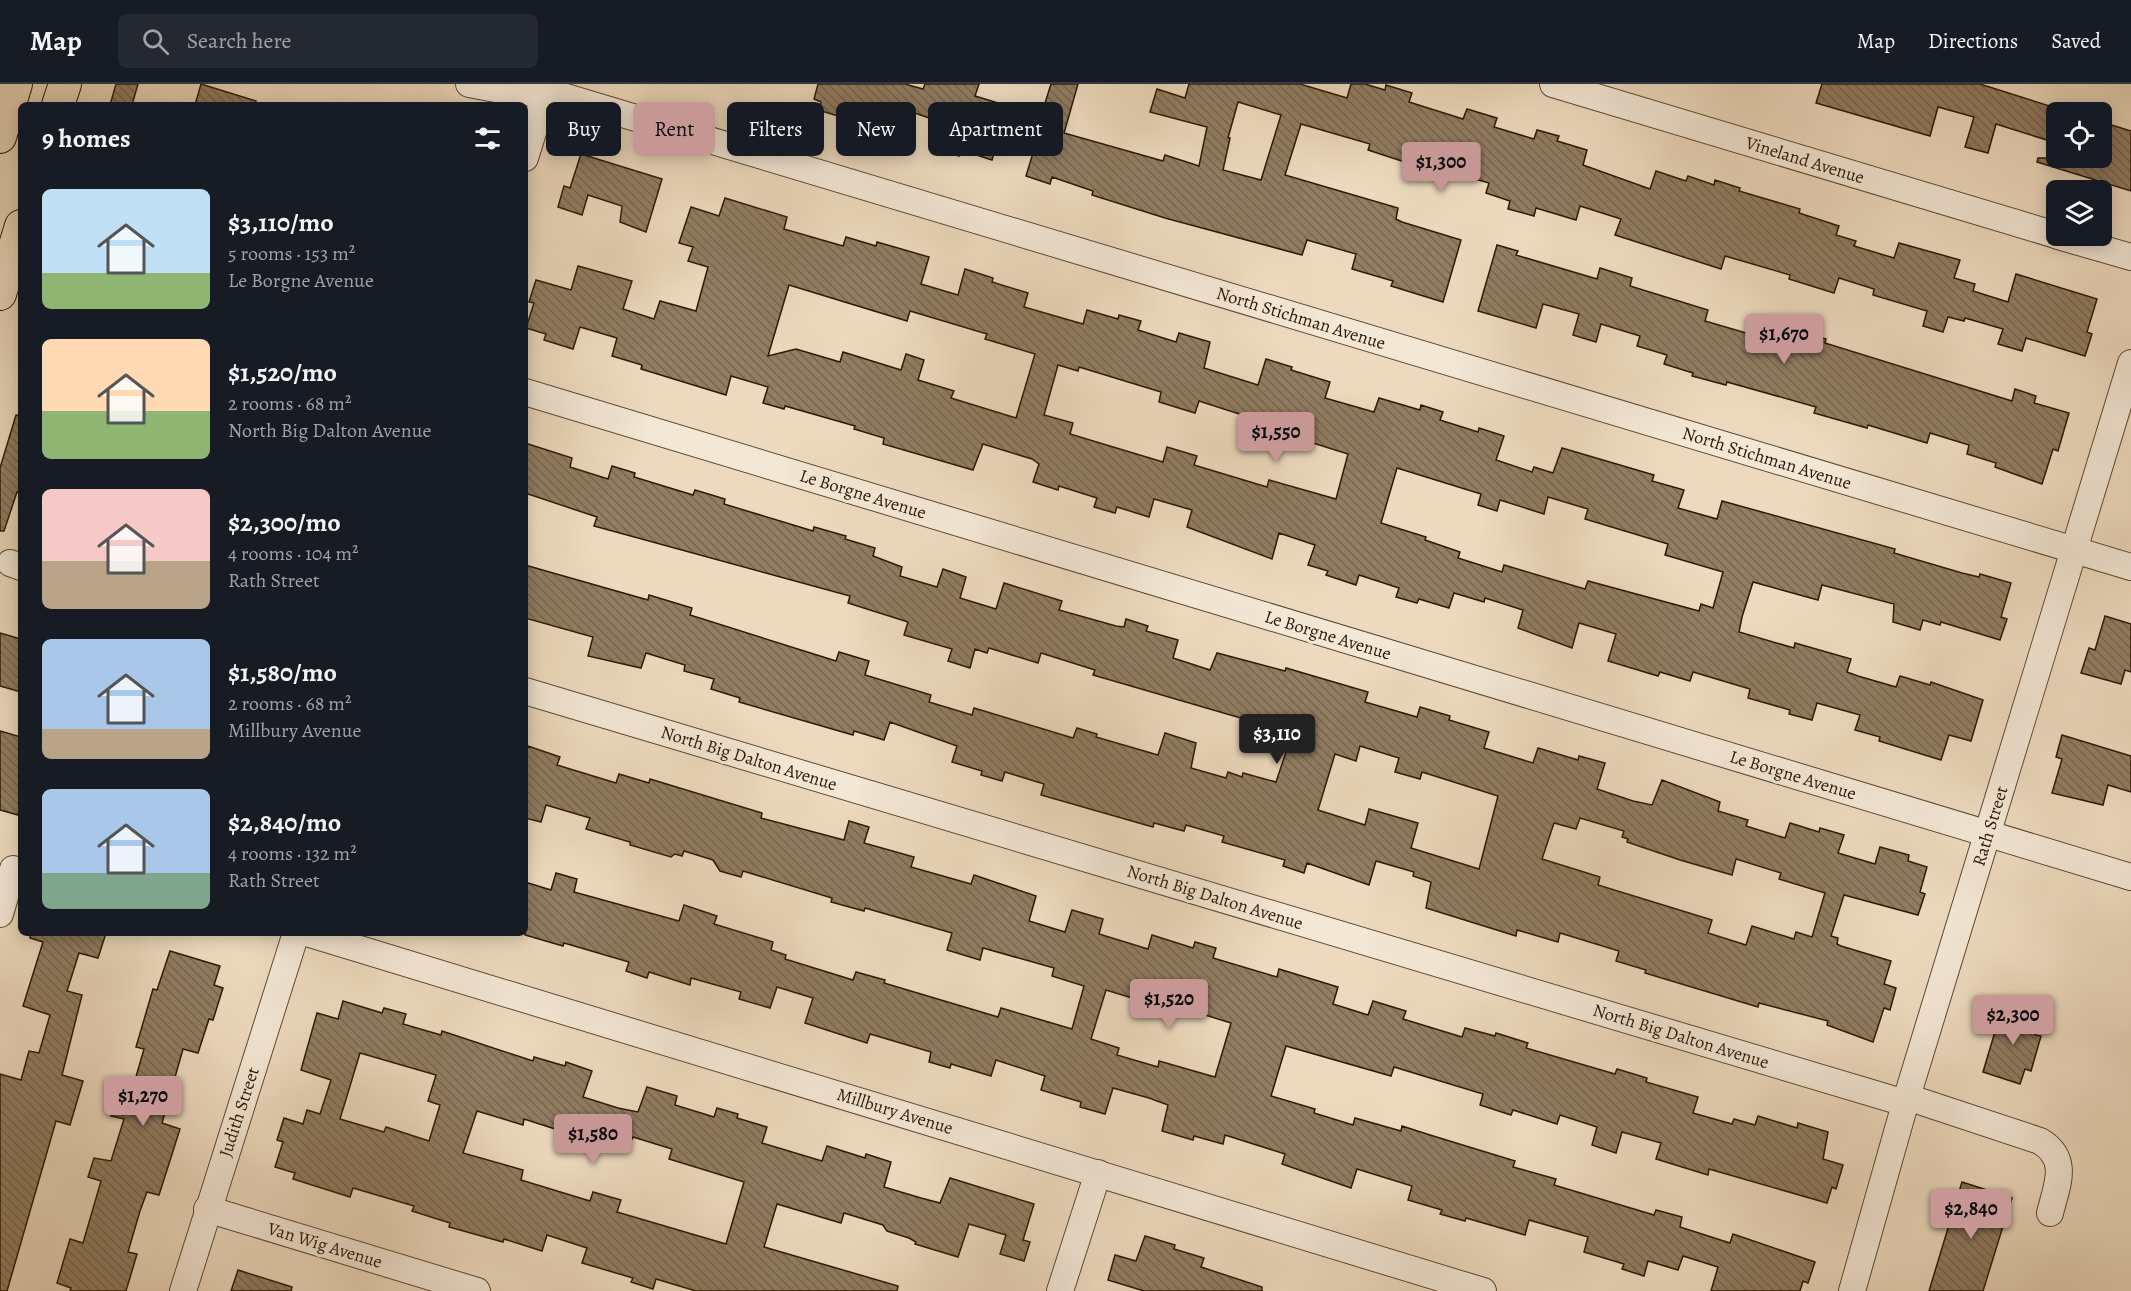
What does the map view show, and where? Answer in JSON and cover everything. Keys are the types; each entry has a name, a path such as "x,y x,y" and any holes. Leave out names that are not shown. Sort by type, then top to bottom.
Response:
{"main road":[{"path":"0,137 16,84"},
{"path":"59,102 65,84"},
{"path":"0,294 18,236"}],"street":[{"name":"North Stichman Avenue","path":"470,84 516,93 547,88 2131,567"},
{"name":"Vineland Avenue","path":"1553,84 2046,232"},
{"path":"528,148 547,88"},
{"name":"Vineland Avenue","path":"2094,246 2131,257"},
{"name":"Rath Street","path":"1852,1291 1906,1100 2131,363"},
{"name":"Le Borgne Avenue","path":"528,393 2131,877"},
{"name":"North Big Dalton Avenue","path":"528,692 2040,1141 2051,1148 2058,1158 2060,1171 2050,1213"},
{"path":"0,914 12,869"},
{"name":"Judith Street","path":"183,1291 295,936"},
{"name":"Millbury Avenue","path":"318,936 1483,1291"},
{"path":"1060,1291 1098,1173"},
{"name":"Van Wig Avenue","path":"207,1209 474,1291"}],"building":[{"path":"116,84 138,84 133,102 111,102"},
{"path":"201,84 256,101 256,102 196,102"},
{"path":"818,84 905,84 923,89 925,84 979,84 975,96 995,102 928,102 928,118 916,113 916,102 836,102 836,115 824,112 824,102 814,99"},
{"path":"1051,84 1078,84 1064,133 1163,161 1165,155 1199,166 1207,127 1150,112 1157,89 1185,98 1189,84 1300,84 1347,98 1351,84 1365,84 1385,90 1386,85 1412,93 1409,102 1463,119 1467,109 1497,118 1494,127 1534,139 1537,130 1559,136 1557,141 1587,150 1583,165 1650,189 1656,171 1686,181 1688,176 1714,185 1715,180 1740,188 1739,191 1800,209 1799,213 1839,226 1836,235 1856,241 1854,246 1894,258 1899,243 1960,260 1954,278 1975,284 1973,291 2008,302 2016,274 2097,299 2087,332 2092,334 2085,356 2026,338 2022,351 1998,344 2003,329 1965,318 1964,321 1948,317 1943,332 1923,326 1927,311 1873,295 1874,289 1839,278 1834,293 1789,279 1790,275 1725,256 1721,269 1615,235 1621,219 1580,206 1576,220 1536,208 1534,216 1508,209 1510,201 1486,193 1489,183 1418,163 1417,166 1368,150 1370,144 1301,124 1285,175 1398,208 1396,219 1461,240 1443,302 1391,286 1393,281 1352,269 1356,254 1307,240 1302,255 1165,218 1092,195 1093,191 1052,177 1050,184 1026,176 1032,156 1063,156 1063,102 1045,102","holes":["1238,102 1281,115 1261,180 1223,170 1230,138 1228,138"]},
{"path":"1822,84 1980,84 2046,105 2046,140 1996,124 1988,153 1965,147 1974,117 1938,107 1930,136 1816,103"},
{"path":"2112,125 2131,131 2131,191 2112,185 2112,180 2095,180 2056,168 2112,168"},
{"path":"580,156 587,156 662,179 646,232 620,222 622,206 588,195 582,215 558,207 564,186 570,188"},
{"path":"980,156 993,156 992,160"},
{"path":"2038,158 2046,158 2046,165 2037,162"},
{"path":"725,198 787,217 784,229 843,246 846,237 876,246 877,242 929,257 921,284 958,295 965,269 993,278 992,282 1028,293 1024,307 1083,324 1087,310 1118,319 1119,315 1141,321 1138,330 1176,342 1179,333 1210,342 1204,368 1258,385 1266,359 1292,367 1291,370 1330,382 1325,398 1374,412 1379,398 1420,410 1421,405 1443,412 1440,420 1478,432 1479,428 1504,436 1496,460 1532,472 1534,467 1553,473 1562,448 1654,475 1652,481 1684,490 1678,508 1717,519 1722,501 1895,549 1894,553 1962,573 1979,577 1980,574 2011,583 2001,617 2007,619 2000,640 1941,622 1940,625 1923,620 1920,630 1893,622 1894,604 1822,585 1818,600 1753,582 1742,617 1739,632 1794,648 1795,643 1851,659 1847,672 1858,676 1896,687 1900,676 1930,685 1931,682 1983,700 1971,741 1949,735 1941,760 1879,741 1880,737 1855,730 1860,715 1817,703 1812,720 1789,714 1790,710 1748,698 1750,689 1693,672 1690,681 1660,672 1658,676 1608,661 1616,634 1579,623 1572,648 1518,628 1523,610 1485,598 1484,602 1454,593 1449,608 1419,599 1417,603 1396,597 1399,588 1359,575 1356,585 1326,575 1328,571 1308,565 1315,545 1279,533 1272,559 1187,527 1192,510 1154,499 1149,517 1117,507 1115,513 1094,507 1097,498 1059,486 1058,490 1033,482 1039,464 1032,459 983,444 973,470 883,444 884,438 854,429 855,426 785,406 784,409 763,403 768,387 731,376 726,395 641,369 642,365 612,356 617,338 580,327 573,349 544,340 546,334 528,329 534,303 529,302 536,280 571,290 578,266 632,281 623,309 654,319 660,301 696,311 708,267 688,261 693,247 679,243 691,207 719,216","holes":["789,285 907,321 910,311 987,334 985,339 1035,354 1016,418 951,398 954,391 918,380 924,360 906,354 901,370 843,352 840,362 796,349 768,356","1058,365 1078,371 1079,367 1161,392 1159,402 1195,413 1199,401 1258,420 1256,425 1348,454 1336,499 1269,480 1267,487 1194,465 1197,456 1167,447 1163,462 1070,434 1073,423 1044,415","1397,468 1481,494 1478,505 1497,511 1500,500 1544,514 1548,497 1588,509 1585,519 1668,544 1665,555 1723,572 1713,608 1701,604 1699,611 1588,581 1585,589 1504,565 1502,572 1458,558 1460,552 1425,540 1426,537 1381,523"]},
{"path":"1497,245 1518,251 1516,255 1597,279 1600,268 1632,278 1630,286 1708,310 1705,321 1770,340 1775,324 1826,339 1825,343 2012,401 2015,389 2036,396 2034,403 2069,413 2058,451 2053,449 2042,484 1995,467 1996,463 1967,454 1969,445 1930,433 1927,443 1868,425 1867,428 1814,413 1816,407 1727,382 1726,385 1692,376 1693,373 1664,364 1667,355 1637,346 1640,336 1601,324 1596,342 1573,335 1579,314 1543,304 1536,328 1478,311"},
{"path":"16,415 18,415 18,492 4,531 0,531 0,468"},
{"path":"528,444 572,458 570,467 608,479 612,466 635,473 634,477 693,495 695,490 725,499 724,504 813,531 814,527 846,536 845,539 875,548 873,556 902,567 900,576 937,587 943,569 966,577 960,598 996,609 1004,583 1062,601 1059,610 1116,626 1124,627 1126,619 1148,626 1146,631 1178,640 1173,658 1210,670 1217,653 1285,671 1286,668 1368,692 1365,702 1417,717 1420,707 1450,716 1449,720 1489,732 1484,748 1533,763 1538,748 1578,760 1579,756 1605,763 1597,789 1633,801 1652,805 1662,780 1720,802 1718,811 1748,820 1746,826 1785,838 1790,823 1819,832 1820,828 1844,835 1838,853 1875,864 1880,847 1909,855 1908,861 1927,867 1920,892 1925,894 1918,915 1844,895 1831,936 1838,938 1837,944 1841,946 1891,961 1884,984 1896,988 1890,1010 1884,1008 1873,1042 1827,1025 1828,1021 1759,1003 1758,1007 1645,973 1646,970 1616,961 1619,951 1560,933 1558,942 1517,930 1516,936 1426,908 1431,882 1413,876 1414,872 1376,861 1369,885 1307,863 1304,873 1283,866 1285,860 1222,842 1224,836 1186,825 1184,831 1154,823 1153,827 1041,795 1044,784 1005,772 1002,781 981,775 982,771 952,762 957,746 890,722 884,740 854,731 853,735 739,702 740,698 711,689 714,679 684,671 685,665 646,653 641,668 588,656 593,637 528,619 528,566 648,600 649,595 692,608 690,615 836,661 839,652 869,661 865,675 931,695 929,702 972,715 974,708 1073,738 1077,728 1097,734 1096,737 1158,755 1165,733 1196,743 1191,768 1226,778 1228,772 1242,777 1243,773 1276,782 1291,737 1257,727 1258,723 1093,675 1095,670 1041,653 1038,663 989,648 987,653 975,649 970,668 948,661 952,649 904,635 908,622 848,603 850,596 594,526 597,517 528,494","holes":["1360,746 1399,758 1395,772 1420,779 1422,772 1498,796 1479,869 1411,848 1418,823 1369,809 1365,825 1318,810 1335,754 1356,761","1580,818 1624,831 1622,837 1628,839 1627,842 1680,860 1732,875 1736,859 1781,873 1779,879 1825,893 1812,937 1796,932 1794,939 1752,926 1746,945 1708,933 1712,920 1598,885 1600,877 1542,859 1554,823 1576,829"]},
{"path":"2105,616 2131,624 2131,672 2125,670 2121,684 2081,673 2089,648 2095,650"},
{"path":"0,633 18,638 18,691 0,686"},
{"path":"0,731 18,736 18,815 0,810"},
{"path":"2062,735 2131,756 2131,792 2108,785 2103,805 2052,793 2062,759 2056,757"},
{"path":"528,746 560,757 557,765 616,783 619,774 649,783 650,779 762,813 761,818 844,840 849,821 869,827 864,843 914,857 911,867 971,884 974,875 1036,896 1029,921 1065,932 1072,910 1103,919 1099,934 1148,949 1152,935 1193,948 1195,942 1216,948 1213,958 1277,977 1279,969 1338,987 1333,1004 1368,1015 1373,1001 1406,1011 1403,1019 1462,1037 1465,1028 1495,1036 1496,1033 1528,1043 1526,1048 1615,1074 1617,1069 1647,1078 1646,1082 1698,1097 1693,1113 1732,1124 1734,1119 1755,1125 1758,1116 1797,1128 1798,1123 1828,1132 1823,1159 1843,1165 1836,1189 1832,1187 1827,1203 1709,1169 1708,1175 1656,1159 1661,1143 1622,1132 1616,1153 1592,1145 1597,1127 1560,1115 1557,1124 1513,1110 1511,1115 1480,1105 1483,1094 1394,1067 1391,1076 1286,1046 1271,1096 1315,1109 1314,1113 1353,1125 1355,1118 1401,1131 1402,1126 1515,1161 1513,1167 1556,1179 1554,1185 1654,1215 1656,1210 1682,1217 1680,1227 1730,1243 1733,1234 1815,1262 1808,1283 1803,1281 1800,1291 1711,1291 1718,1267 1683,1256 1678,1270 1648,1261 1644,1276 1622,1269 1624,1264 1584,1252 1588,1237 1529,1220 1525,1235 1466,1218 1465,1221 1440,1214 1442,1210 1408,1200 1412,1186 1357,1169 1351,1188 1282,1164 1285,1154 1225,1135 1223,1144 1194,1136 1193,1140 1162,1131 1168,1105 1149,1098 1113,1088 1105,1114 1080,1107 1081,1102 1041,1090 1045,1076 996,1060 991,1076 951,1064 950,1068 929,1062 931,1052 870,1034 867,1043 805,1023 813,998 777,987 770,1008 739,999 741,992 691,978 690,985 649,972 647,978 626,971 629,962 564,943 563,946 528,936 528,883 551,890 556,873 577,879 574,892 679,921 684,905 717,916 714,924 773,942 771,950 786,955 785,959 853,980 856,972 885,980 884,983 998,1017 1001,1008 1072,1029 1084,986 1052,976 1054,968 983,948 980,960 947,950 952,933 865,908 864,911 831,902 832,898 743,871 741,877 720,871 713,860 684,851 682,856 675,854 671,857 630,845 630,842 586,829 590,818 546,805 541,822 528,819","holes":["1106,990 1158,1006 1160,1001 1231,1023 1215,1077 1159,1061 1158,1067 1117,1055 1119,1048 1091,1039"]},
{"path":"30,936 105,936 98,958 79,953 67,991 82,995 62,1075 83,1081 70,1125 56,1121 7,1291 0,1291 0,1074 21,1080 29,1051 39,1053 50,1015 23,1006 43,942 30,938"},
{"path":"170,951 220,966 214,985 223,988 213,1020 209,1019 198,1053 183,1049 162,1123 180,1129 159,1195 147,1192 140,1211 128,1252 137,1254 126,1291 70,1291 71,1288 57,1283 70,1239 83,1243 101,1181 88,1177 94,1158 111,1161 124,1119 111,1116 119,1090 131,1094 144,1049 136,1047 153,989 157,990"},
{"path":"343,1001 382,1013 384,1008 406,1014 403,1024 441,1035 442,1031 533,1061 534,1057 565,1066 566,1062 592,1071 583,1097 618,1108 638,1112 647,1087 677,1096 675,1105 714,1117 717,1108 738,1114 737,1118 767,1127 762,1143 822,1161 827,1146 865,1158 866,1154 891,1162 884,1187 921,1198 940,1203 950,1178 1034,1204 1023,1240 1030,1242 1024,1261 1000,1254 1006,1235 969,1224 958,1257 915,1244 916,1242 909,1238 887,1231 883,1225 844,1213 841,1223 777,1204 764,1247 898,1286 897,1291 696,1291 656,1279 653,1289 631,1282 633,1278 582,1263 587,1248 547,1235 542,1251 504,1239 503,1242 449,1227 450,1223 412,1211 414,1206 353,1188 350,1197 293,1179 295,1173 275,1167 283,1142 277,1140 284,1118 303,1124 307,1110 320,1114 331,1080 301,1070 317,1013 338,1019","holes":["360,1053 436,1075 428,1101 440,1105 429,1141 386,1127 384,1132 340,1119","477,1111 523,1125 524,1119 577,1136 580,1129 600,1136 602,1129 632,1139 633,1137 672,1149 669,1159 744,1182 726,1244 617,1212 621,1200 593,1192 590,1201 521,1180 523,1170 463,1153"]},
{"path":"2002,1008 2039,1019 2035,1035 2041,1036 2031,1071 2025,1069 2020,1084 1983,1072"},
{"path":"1962,1182 2012,1198 1983,1291 1929,1291"},
{"path":"1145,1236 1175,1245 1174,1249 1204,1258 1201,1267 1262,1287 1262,1291 1144,1291 1108,1280 1115,1255 1136,1261"},
{"path":"238,1270 292,1287 291,1291 231,1291"}]}
